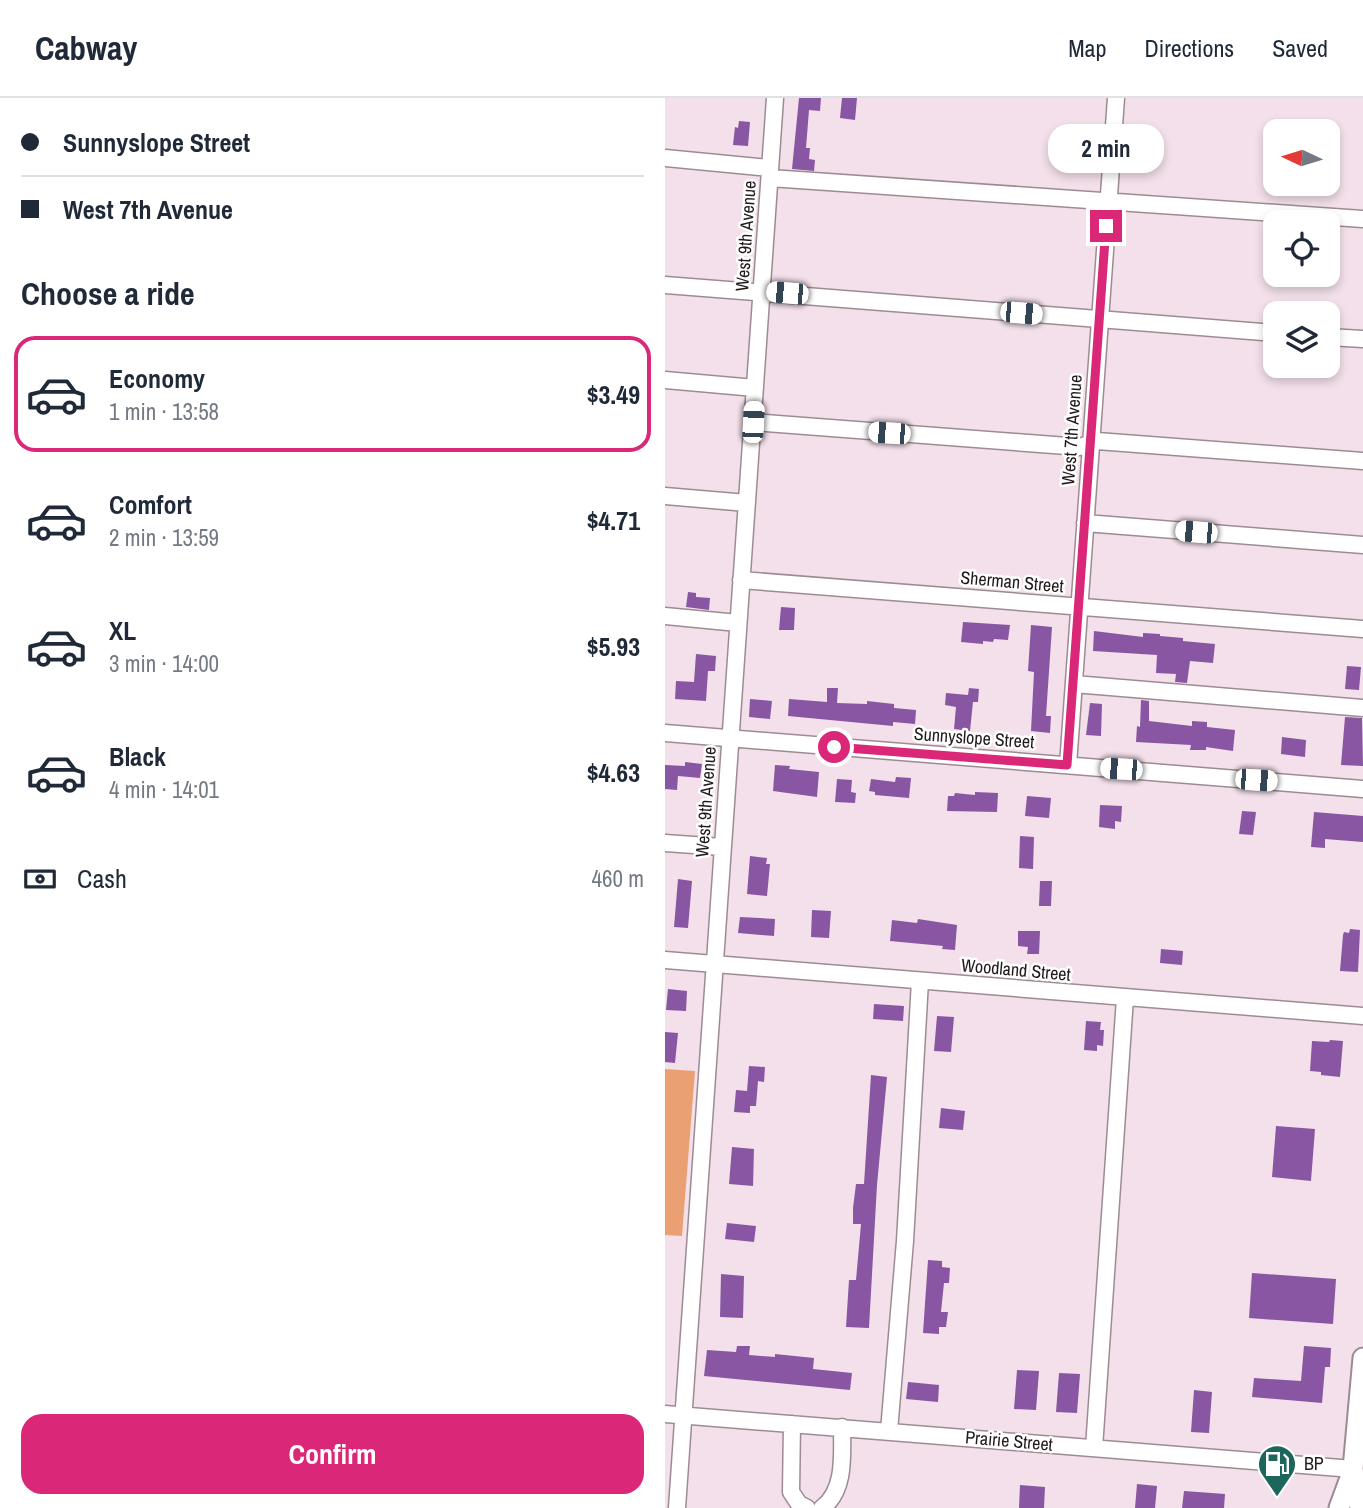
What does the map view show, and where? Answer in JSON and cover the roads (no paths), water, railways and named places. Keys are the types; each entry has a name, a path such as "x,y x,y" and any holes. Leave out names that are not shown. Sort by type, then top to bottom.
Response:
{"main road":[{"path":"1360,1508 1363,1367"},
{"path":"1339,1508 1360,1470"}],"street":[{"name":"West 9th Avenue","path":"677,1508 775,98"},
{"name":"West 7th Avenue","path":"1067,765 1116,98"},
{"path":"665,158 770,173 1108,203 1363,219"},
{"path":"665,285 1263,332"},
{"path":"1340,338 1363,339"},
{"path":"665,380 755,388"},
{"path":"753,422 1080,447 1090,442 1363,461"},
{"path":"665,496 747,503"},
{"path":"1085,523 1363,545"},
{"name":"Sherman Street","path":"741,580 1363,629"},
{"path":"665,617 738,623"},
{"path":"1074,684 1363,708"},
{"name":"Sunnyslope Street","path":"665,733 1363,789"},
{"path":"665,843 722,847"},
{"name":"Woodland Street","path":"665,960 1363,1016"},
{"path":"889,1431 905,1241 920,981"},
{"path":"1094,1448 1125,998"},
{"name":"Prairie Street","path":"665,1414 1360,1470"},
{"path":"792,1424 791,1492 799,1504 807,1508"},
{"path":"822,1508 835,1494 841,1467 842,1427"}],"place":[{"name":"BP","path":"1277,1498"}]}
